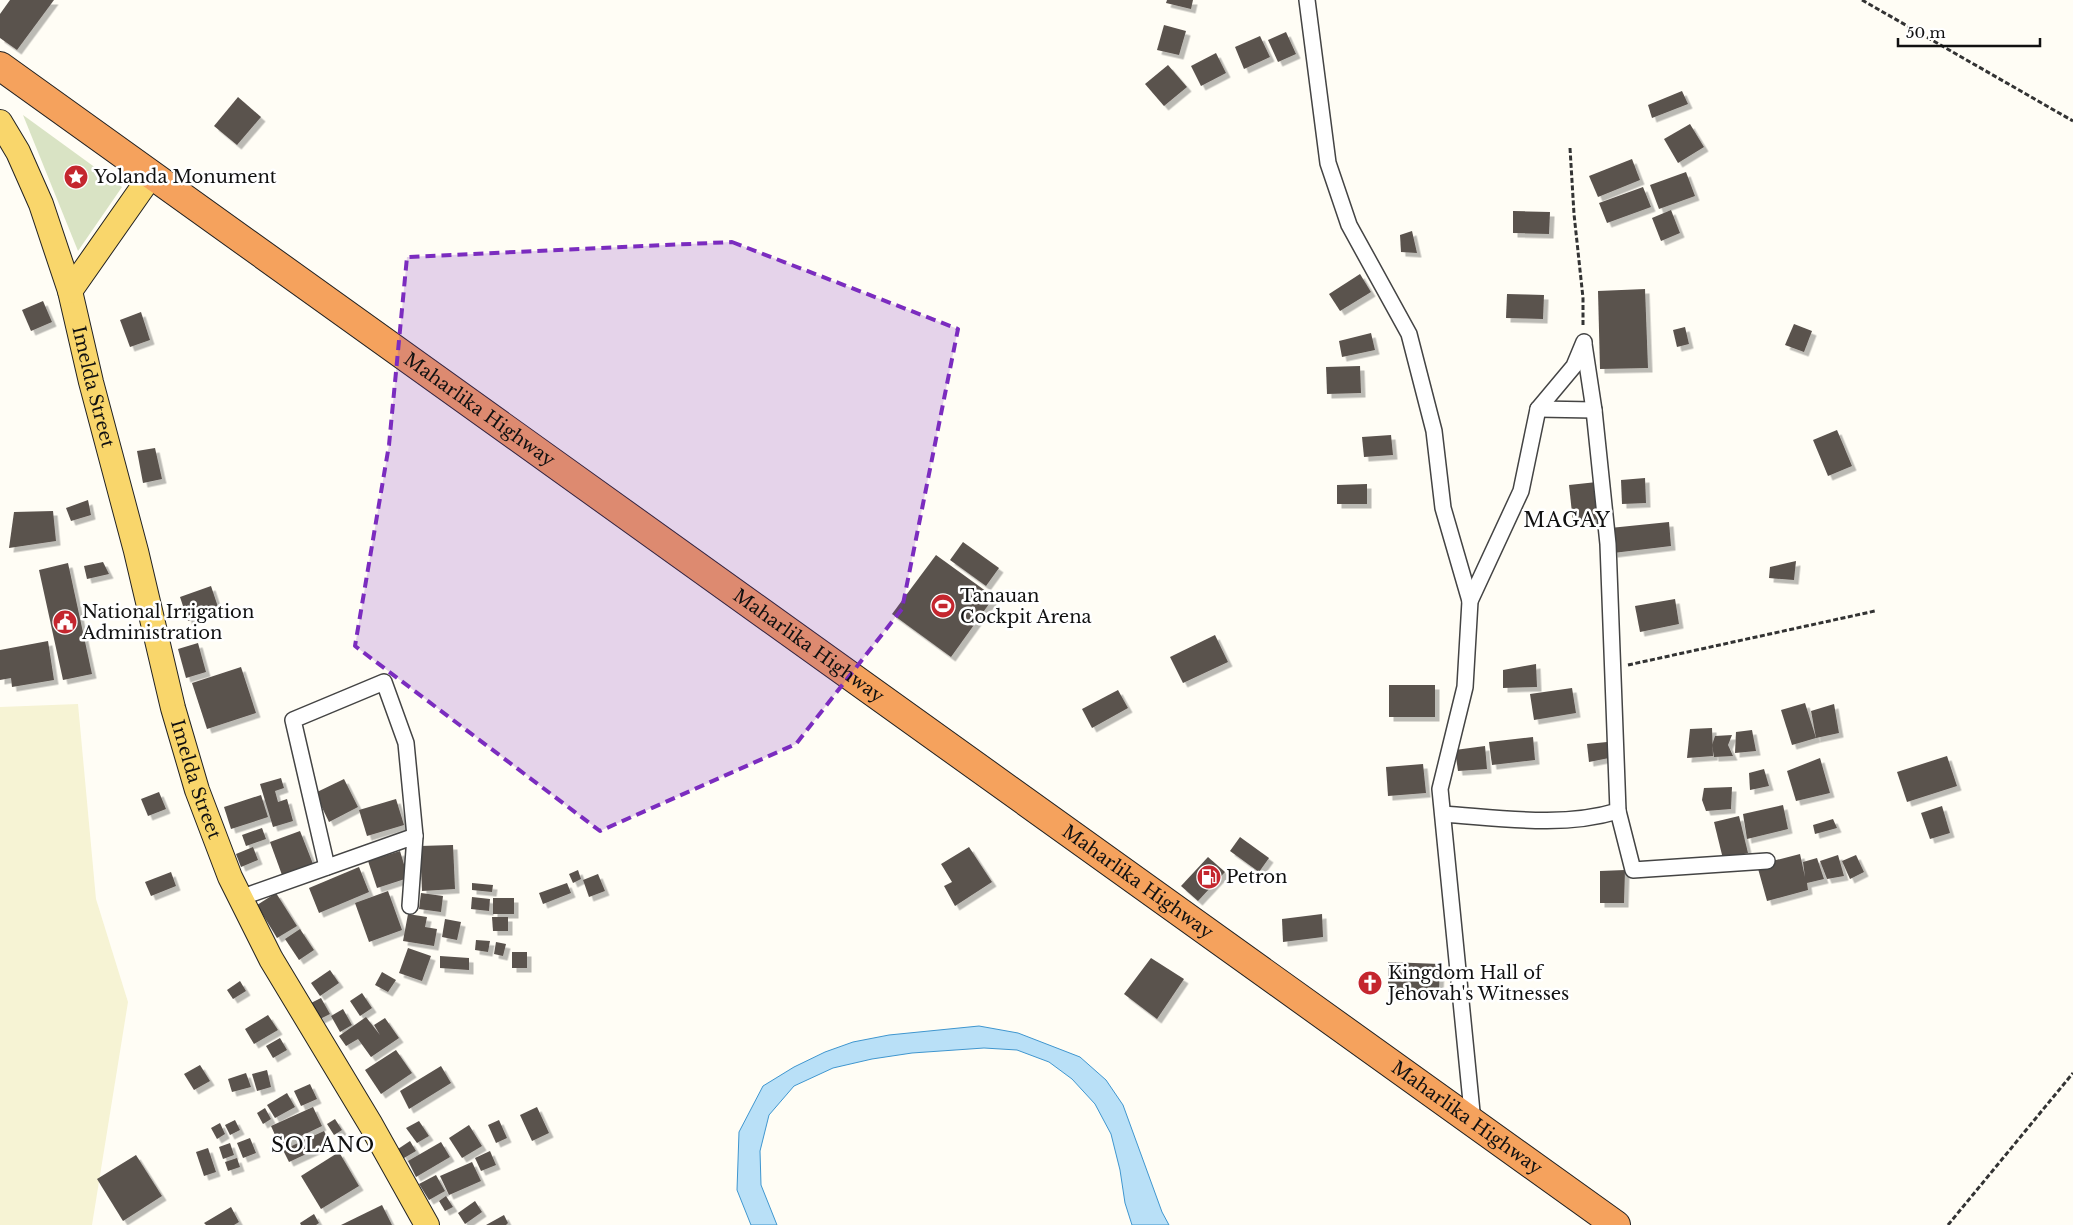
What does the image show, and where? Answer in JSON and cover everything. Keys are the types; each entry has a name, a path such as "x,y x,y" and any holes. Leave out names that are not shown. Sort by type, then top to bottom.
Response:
{"highway":[{"name":"Maharlika Highway","path":"0,66 1616,1225"}],"main road":[{"name":"Imelda Street","path":"0,122 18,152 41,204 70,291 91,382 136,551 173,708 198,790 230,877 271,959 371,1125 426,1225"},
{"path":"70,291 152,174"}],"street":[{"path":"1307,0 1328,163 1349,225 1409,334 1434,431 1443,508 1470,601 1465,687 1440,789 1473,1122"},
{"path":"1470,601 1521,491 1538,409 1574,366 1584,342"},
{"path":"1584,342 1594,410 1608,544 1618,811 1633,870 1767,861"},
{"path":"1538,409 1594,410"},
{"path":"327,867 293,720 384,682 406,744 415,836 410,906"},
{"path":"1443,814 1534,821 1595,818 1618,811"},
{"path":"240,898 415,836"}],"path":[{"path":"1862,0 2073,121"},
{"path":"1570,148 1574,214 1583,298 1584,342"},
{"path":"1612,668 1875,611"},
{"path":"1948,1225 2073,1073"}],"highlighted area":[{"path":"732,242 958,329 902,609 796,744 600,831 355,646 389,445 407,257"}],"shaded area":[{"path":"78,704 96,899 128,1002 92,1225 0,1225 0,707"}],"green space":[{"path":"23,115 122,187 78,251"}],"water":[{"path":"979,1026 1018,1033 1080,1057 1106,1080 1123,1105 1162,1212 1169,1225 1132,1225 1125,1203 1120,1170 1111,1134 1095,1104 1072,1079 1049,1062 1017,1050 984,1048 912,1053 872,1059 833,1068 794,1086 769,1115 760,1151 761,1185 777,1225 751,1225 737,1190 739,1132 763,1086 794,1067 825,1052 853,1042 889,1035"}],"building":[{"path":"10,0 54,0 17,50 0,38 0,14"},
{"path":"1167,0 1193,0 1191,9 1166,3"},
{"path":"1164,25 1186,31 1179,55 1157,50"},
{"path":"1286,32 1296,54 1278,62 1268,40"},
{"path":"1260,36 1270,57 1244,69 1235,47"},
{"path":"1216,53 1226,73 1201,86 1191,66"},
{"path":"1168,65 1187,87 1164,106 1145,84"},
{"path":"1682,91 1688,104 1652,118 1648,105"},
{"path":"238,97 261,117 237,145 214,126"},
{"path":"1690,124 1704,147 1678,163 1664,139"},
{"path":"1632,159 1640,180 1598,197 1589,176"},
{"path":"1686,172 1695,196 1659,209 1650,185"},
{"path":"1643,187 1651,207 1607,223 1599,203"},
{"path":"1671,210 1680,233 1661,241 1652,218"},
{"path":"1513,211 1550,212 1549,234 1513,233"},
{"path":"1412,231 1417,253 1401,252 1400,235"},
{"path":"1360,274 1371,292 1340,311 1329,294"},
{"path":"1645,289 1648,368 1600,369 1598,291"},
{"path":"1507,294 1544,295 1543,319 1506,318"},
{"path":"43,301 52,322 31,331 22,310"},
{"path":"141,312 150,340 130,347 120,320"},
{"path":"1794,324 1812,331 1804,352 1785,345"},
{"path":"1685,327 1689,344 1677,347 1673,330"},
{"path":"1371,333 1375,350 1342,357 1339,341"},
{"path":"1360,366 1361,393 1327,394 1326,367"},
{"path":"1837,430 1852,466 1828,476 1813,440"},
{"path":"1391,435 1393,455 1364,457 1362,437"},
{"path":"155,448 162,479 143,483 137,451"},
{"path":"1645,478 1646,503 1622,504 1621,480"},
{"path":"1597,482 1601,519 1573,522 1569,485"},
{"path":"1367,484 1367,504 1337,504 1337,485"},
{"path":"88,500 91,515 71,521 66,508"},
{"path":"53,511 56,541 9,548 14,512"},
{"path":"1669,522 1671,546 1613,553 1610,528"},
{"path":"963,542 999,568 986,586 950,560"},
{"name":"Tanauan Cockpit Arena","path":"936,555 994,597 951,657 892,614"},
{"path":"1796,561 1794,580 1769,578 1770,567"},
{"path":"103,562 109,574 87,579 84,566"},
{"name":"National Irrigation Administration","path":"68,563 92,674 63,680 39,570"},
{"path":"211,586 219,610 188,621 180,597"},
{"path":"1675,599 1679,624 1640,632 1635,606"},
{"path":"1215,635 1228,662 1183,683 1170,657"},
{"path":"48,641 54,680 12,687 11,678 0,680 0,650"},
{"path":"198,643 206,672 186,678 178,649"},
{"path":"1536,664 1537,687 1503,688 1503,670"},
{"path":"241,667 256,713 207,729 192,683"},
{"path":"1389,685 1435,685 1435,717 1389,717"},
{"path":"1572,688 1576,713 1534,720 1530,694"},
{"path":"1118,690 1128,708 1092,728 1082,709"},
{"path":"1805,703 1816,738 1792,745 1781,710"},
{"path":"1834,704 1839,733 1816,738 1811,711"},
{"path":"1712,728 1713,756 1687,758 1690,729"},
{"path":"1752,730 1756,751 1735,753 1736,732"},
{"path":"1732,735 1728,745 1733,756 1714,757 1712,745 1715,736"},
{"path":"1533,737 1535,760 1492,765 1489,742"},
{"path":"1607,742 1609,758 1589,762 1587,744"},
{"path":"1485,746 1487,769 1458,771 1455,750"},
{"path":"1947,756 1957,786 1907,802 1897,772"},
{"path":"1820,758 1830,793 1796,801 1787,771"},
{"path":"1423,764 1426,793 1388,796 1386,767"},
{"path":"1764,769 1769,786 1750,790 1749,773"},
{"path":"281,778 284,788 275,791 278,802 287,799 293,821 273,827 260,784"},
{"path":"344,779 358,807 329,822 315,793"},
{"path":"1732,787 1731,809 1706,811 1702,800 1704,788"},
{"path":"159,792 166,809 148,816 141,799"},
{"path":"261,795 268,817 231,829 224,807"},
{"path":"396,799 404,825 367,836 359,810"},
{"path":"1783,805 1788,829 1747,839 1743,814"},
{"path":"1942,806 1950,833 1930,839 1921,813"},
{"path":"1739,816 1748,853 1723,859 1714,822"},
{"path":"1833,819 1837,828 1815,834 1813,825"},
{"path":"262,828 266,839 246,846 242,835"},
{"path":"300,831 313,864 282,875 270,842"},
{"path":"1240,837 1269,858 1259,872 1230,851"},
{"path":"453,845 455,889 422,891 420,846"},
{"path":"253,847 258,860 241,867 236,854"},
{"path":"969,847 992,882 955,906 944,886 952,882 941,864"},
{"path":"400,851 408,878 377,888 368,861"},
{"path":"1800,854 1805,877 1803,862 1817,858 1824,879 1807,883 1808,890 1767,901 1757,865"},
{"path":"1838,855 1844,876 1827,879 1820,861"},
{"path":"1856,855 1864,872 1850,879 1842,861"},
{"path":"1208,857 1225,872 1198,901 1181,886"},
{"path":"359,867 369,892 319,913 309,888"},
{"path":"578,870 581,879 573,883 569,874"},
{"path":"1625,870 1624,903 1600,903 1600,871"},
{"path":"171,872 176,886 151,896 145,882"},
{"path":"598,874 605,891 589,897 583,880"},
{"path":"472,883 493,885 492,892 472,890"},
{"path":"567,883 571,893 543,904 539,893"},
{"path":"388,891 402,930 369,942 355,903"},
{"path":"276,893 297,926 277,938 257,905"},
{"path":"421,893 443,896 441,912 419,909"},
{"path":"472,897 490,899 489,911 471,909"},
{"path":"493,898 514,898 514,914 493,914"},
{"path":"408,914 427,917 425,927 437,929 434,946 403,941"},
{"path":"1322,914 1323,937 1283,942 1282,919"},
{"path":"492,917 508,917 508,931 493,931"},
{"path":"445,919 461,922 457,940 442,937"},
{"path":"300,929 314,950 299,960 285,939"},
{"path":"476,940 490,941 488,952 475,950"},
{"path":"496,942 506,944 503,956 494,954"},
{"path":"408,948 431,956 422,981 399,973"},
{"path":"512,952 527,952 527,968 512,968"},
{"path":"440,956 469,958 469,970 440,968"},
{"path":"1151,958 1184,979 1157,1019 1124,994"},
{"path":"1388,962 1440,964 1439,991 1388,992"},
{"path":"330,970 339,983 320,996 311,983"},
{"path":"382,972 396,980 388,992 375,985"},
{"path":"240,981 246,991 233,999 227,990"},
{"path":"362,993 372,1008 360,1016 350,1001"},
{"path":"321,998 330,1014 320,1019 311,1003"},
{"path":"343,1009 352,1025 340,1032 331,1016"},
{"path":"268,1015 278,1030 254,1044 245,1029"},
{"path":"366,1017 380,1035 374,1025 385,1018 399,1038 371,1057 358,1039 346,1046 339,1036"},
{"path":"280,1038 287,1050 273,1058 266,1046"},
{"path":"396,1050 412,1073 381,1094 365,1070"},
{"path":"200,1065 210,1081 194,1090 184,1074"},
{"path":"441,1066 451,1083 409,1109 400,1091"},
{"path":"267,1070 271,1087 257,1091 252,1074"},
{"path":"246,1073 251,1087 232,1092 228,1079"},
{"path":"310,1084 317,1099 301,1106 294,1091"},
{"path":"287,1093 295,1107 275,1118 267,1105"},
{"path":"313,1107 322,1126 280,1146 271,1126"},
{"path":"537,1107 549,1133 532,1141 520,1115"},
{"path":"265,1108 271,1119 263,1124 257,1113"},
{"path":"335,1119 342,1130 334,1135 327,1124"},
{"path":"235,1120 240,1130 230,1135 225,1125"},
{"path":"499,1120 507,1138 496,1143 488,1125"},
{"path":"419,1121 429,1136 417,1143 406,1128"},
{"path":"220,1123 225,1134 217,1139 211,1128"},
{"path":"469,1125 482,1146 462,1158 449,1138"},
{"path":"324,1131 330,1143 289,1162 283,1150"},
{"path":"250,1138 256,1153 243,1158 237,1143"},
{"path":"410,1141 416,1151 404,1158 398,1149"},
{"path":"441,1142 450,1157 416,1177 408,1161"},
{"path":"230,1143 234,1155 223,1159 219,1147"},
{"path":"208,1148 216,1172 204,1176 196,1152"},
{"path":"490,1151 496,1165 481,1171 475,1158"},
{"path":"339,1152 359,1186 321,1209 301,1176"},
{"path":"136,1155 162,1196 123,1221 97,1179"},
{"path":"237,1158 240,1167 228,1171 225,1162"},
{"path":"472,1162 481,1181 449,1195 440,1176"},
{"path":"436,1175 445,1191 429,1200 419,1184"},
{"path":"446,1196 453,1207 445,1211 439,1201"},
{"path":"475,1201 482,1212 465,1224 458,1213"},
{"path":"382,1205 392,1225 341,1225"},
{"path":"231,1207 239,1222 234,1225 206,1225 204,1223"},
{"path":"314,1214 319,1223 316,1225 301,1225 300,1223"},
{"path":"504,1215 508,1223 506,1225 486,1225"}],"place":[{"name":"Yolanda Monument","path":"76,177"},
{"name":"Tanauan Cockpit Arena","path":"943,606"},
{"name":"National Irrigation Administration","path":"65,622"},
{"name":"Petron","path":"1209,877"},
{"name":"Kingdom Hall of Jehovah's Witnesses","path":"1370,983"}],"district":[{"name":"MAGAY","path":"1567,520"},
{"name":"SOLANO","path":"323,1145"}]}
